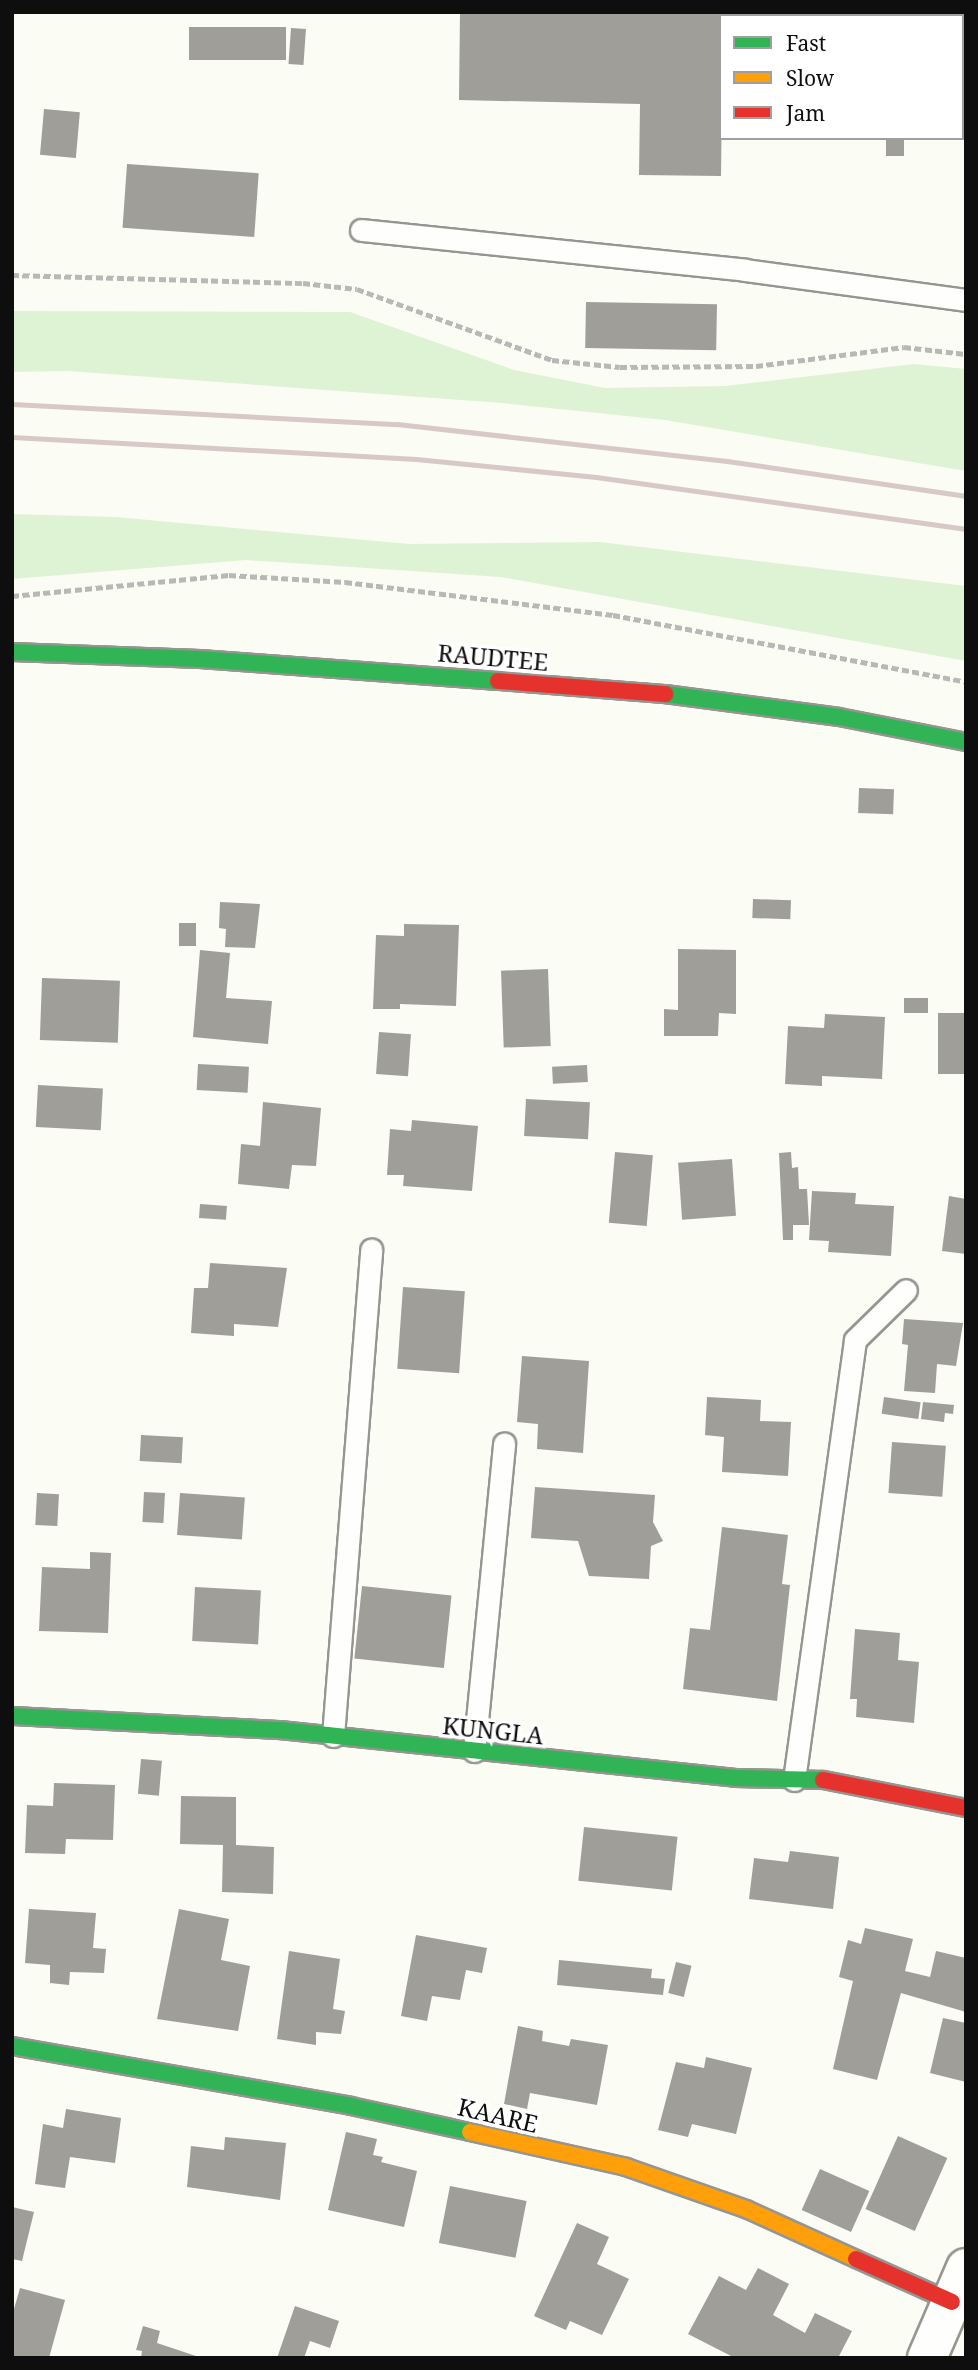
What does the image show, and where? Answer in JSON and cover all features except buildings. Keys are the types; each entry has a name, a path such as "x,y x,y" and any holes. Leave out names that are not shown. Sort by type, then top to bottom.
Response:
{"street":[{"name":"RAUDTEE","path":"12,652 200,659 654,693 839,717 966,742"},
{"name":"KUNGLA","path":"12,1716 333,1736 735,1778 827,1780 966,1808"},
{"name":"KAARE","path":"12,2046 351,2106 626,2167 959,2285"},
{"path":"928,2358 959,2285"}],"lane":[{"path":"361,230 746,270 966,300"},
{"path":"333,1736 371,1249"},
{"path":"794,1780 855,1340 906,1290"},
{"path":"474,1751 504,1443"}],"path":[{"path":"12,275 303,283 357,289 552,360 620,367 756,366 904,348 966,354"},
{"path":"12,596 229,575 345,582 613,615 966,682"}],"green space":[{"path":"12,311 350,312 514,370 605,388 725,386 914,364 966,369 966,471 665,420 502,403 68,371 12,372"},
{"path":"12,514 116,517 409,544 600,542 966,586 966,661 501,577 246,560 12,579"}],"railway":[{"path":"12,404 397,424 727,461 966,496"},
{"path":"12,437 416,459 596,477 966,529"}],"traffic: fast":[{"path":"12,652 200,659 498,681"},
{"path":"665,694 839,717 966,742"},
{"path":"12,1716 280,1730 735,1778 823,1780"},
{"path":"12,2046 351,2106 470,2132"}],"traffic: slow":[{"path":"470,2132 626,2167 746,2209 856,2259"}],"traffic: jam":[{"path":"498,681 665,694"},
{"path":"823,1780 966,1808"},
{"path":"856,2259 952,2302"}]}
